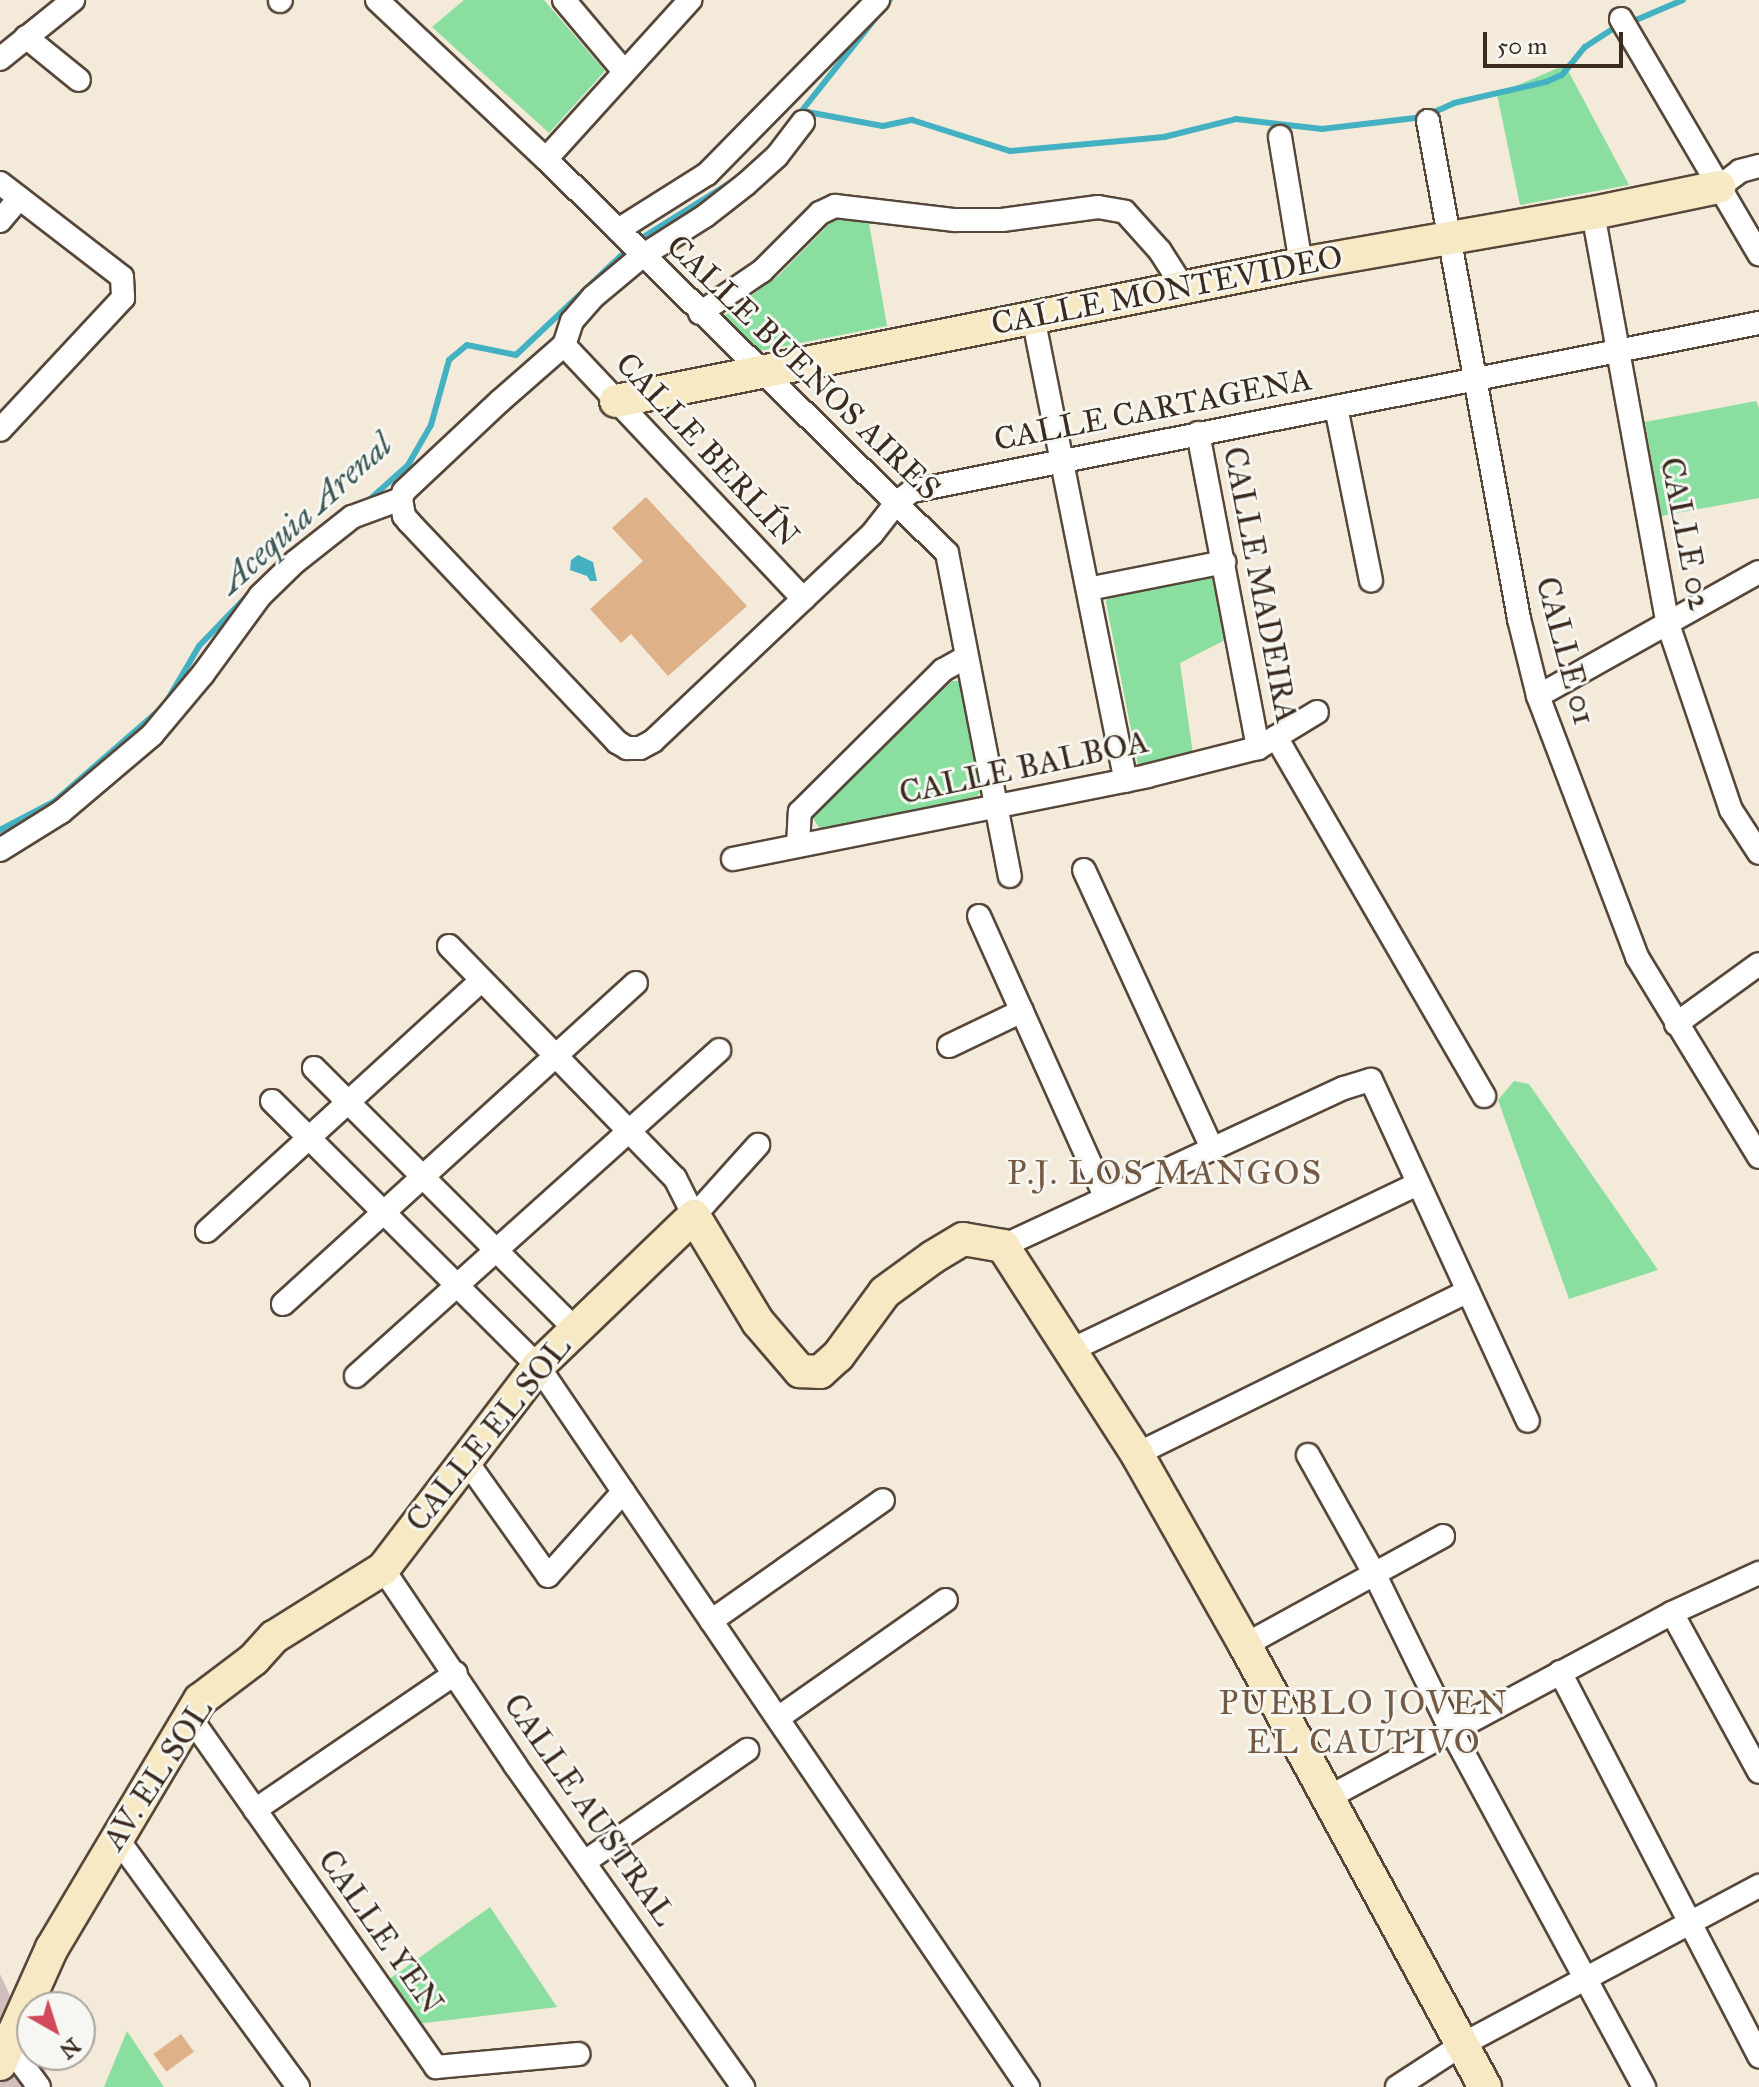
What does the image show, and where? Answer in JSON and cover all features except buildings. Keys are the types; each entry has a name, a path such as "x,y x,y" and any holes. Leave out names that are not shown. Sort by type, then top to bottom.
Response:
{"street":[{"path":"0,59 73,0"},
{"name":"CALLE BUENOS AIRES","path":"377,0 546,159 947,553 1010,876"},
{"path":"564,0 623,70"},
{"path":"546,159 623,70 690,0"},
{"path":"618,230 707,174 878,0"},
{"path":"1621,19 1759,254"},
{"path":"26,37 79,80"},
{"name":"CALLE 01","path":"1428,121 1519,619 1538,696 1637,957 1759,1157"},
{"path":"0,850 61,812 152,735 277,577 352,517 403,495 564,345 572,321 593,297 642,256 746,184 777,156 803,122"},
{"path":"1280,137 1301,264"},
{"path":"1719,187 1740,171 1759,166"},
{"path":"0,183 122,277 123,298 0,430"},
{"name":"CALLE MONTEVIDEO","path":"616,401 1450,235 1593,213 1719,187"},
{"path":"0,221 19,198"},
{"path":"700,313 762,271 820,213 835,206 955,220 1002,220 1098,207 1125,212 1160,251 1183,287"},
{"name":"CALLE 02","path":"1593,213 1668,624 1731,810 1759,853"},
{"path":"1033,317 1126,781"},
{"name":"CALLE CARTAGENA","path":"403,495 404,516 409,522 617,742 633,749 653,741 872,534 896,503 912,491 1198,433 1477,382 1759,323"},
{"name":"CALLE BERLÍN","path":"564,345 803,599"},
{"path":"1336,407 1371,580"},
{"name":"CALLE MADEIRA","path":"1198,433 1224,562 1267,742 1484,1096"},
{"path":"1088,589 1224,562"},
{"path":"1538,696 1759,572"},
{"path":"798,846 800,812 943,670 966,657"},
{"name":"CALLE BALBOA","path":"733,859 1126,781 1267,742 1317,712"},
{"path":"1084,870 1212,1148"},
{"path":"979,916 1106,1198"},
{"path":"449,946 675,1178 694,1216 758,1322 800,1371 820,1372 838,1356 885,1292 963,1239 1003,1246 1344,1088 1371,1080 1528,1421"},
{"path":"1676,1024 1759,964"},
{"path":"207,1231 482,980"},
{"path":"283,1304 636,983"},
{"path":"949,1046 1022,1011"},
{"path":"356,1376 719,1050"},
{"path":"314,1068 574,1328"},
{"path":"272,1101 538,1366 1028,2087"},
{"path":"694,1216 758,1145"},
{"path":"1069,1351 1418,1184"},
{"name":"CALLE EL SOL","path":"274,1637 383,1569 538,1366 574,1328 694,1216"},
{"path":"1003,1246 1137,1454 1329,1797 1485,2087"},
{"path":"1137,1454 1468,1291"},
{"path":"1308,1455 1374,1573 1451,1730 1644,2087"},
{"path":"465,1459 548,1576 623,1492"},
{"path":"711,1621 883,1500"},
{"path":"1245,1645 1443,1536"},
{"name":"CALLE AUSTRAL","path":"383,1569 456,1673 515,1765 586,1861 743,2087"},
{"path":"1329,1797 1672,1613 1759,1573"},
{"path":"778,1718 946,1600"},
{"path":"1672,1613 1759,1772"},
{"name":"AV. EL SOL","path":"3,2042 52,1948 200,1700 254,1659 274,1637"},
{"name":"AV. EL SOL","path":"3,2042 52,1911 187,1686 241,1645 274,1637"},
{"path":"1560,1672 1759,2056"},
{"path":"255,1810 456,1673"},
{"name":"CALLE YEN","path":"190,1717 436,2067 578,2054"},
{"path":"586,1861 747,1750"},
{"path":"116,1837 298,2087"},
{"path":"1397,2087 1463,2044 1759,1886"},
{"path":"3,2042 39,2087"}],"shaded area":[{"path":"0,1974 16,2008 16,2071 46,2071 53,2087 0,2087"}],"green space":[{"path":"464,0 544,0 605,71 549,133 432,27"},
{"path":"1565,65 1629,185 1520,205 1497,94"},
{"path":"849,218 869,223 887,326 759,351 724,316 779,275 833,220"},
{"path":"1756,401 1759,408 1759,498 1661,516 1645,422"},
{"path":"1212,577 1220,583 1227,639 1180,663 1193,754 1138,765 1107,596"},
{"path":"952,681 960,681 981,791 977,796 823,833 812,817"},
{"path":"1514,1081 1529,1084 1658,1270 1569,1299 1498,1100"},
{"path":"490,1907 557,2007 416,2024 388,1980"},
{"path":"127,2031 164,2087 104,2087"}],"water":[{"path":"578,555 593,562 597,581 590,581 587,576 570,570 571,560"}],"waterway":[{"path":"800,113 890,0"},
{"path":"1636,20 1683,0"},
{"path":"802,111 883,126 912,120 1010,151 1164,137 1236,119 1322,129 1423,117 1454,103 1546,82 1562,75 1585,47 1617,26"},
{"name":"Acequia Arenal","path":"645,236 730,183"},
{"name":"Acequia Arenal","path":"368,501 408,465 431,425 449,360 467,345 516,355 624,253"},
{"name":"Acequia Arenal","path":"0,830 55,801 164,706 199,646 249,594"}],"district":[{"name":"P.J. LOS MANGOS","path":"1165,1173"},
{"name":"PUEBLO JOVEN EL CAUTIVO","path":"1364,1722"}]}
